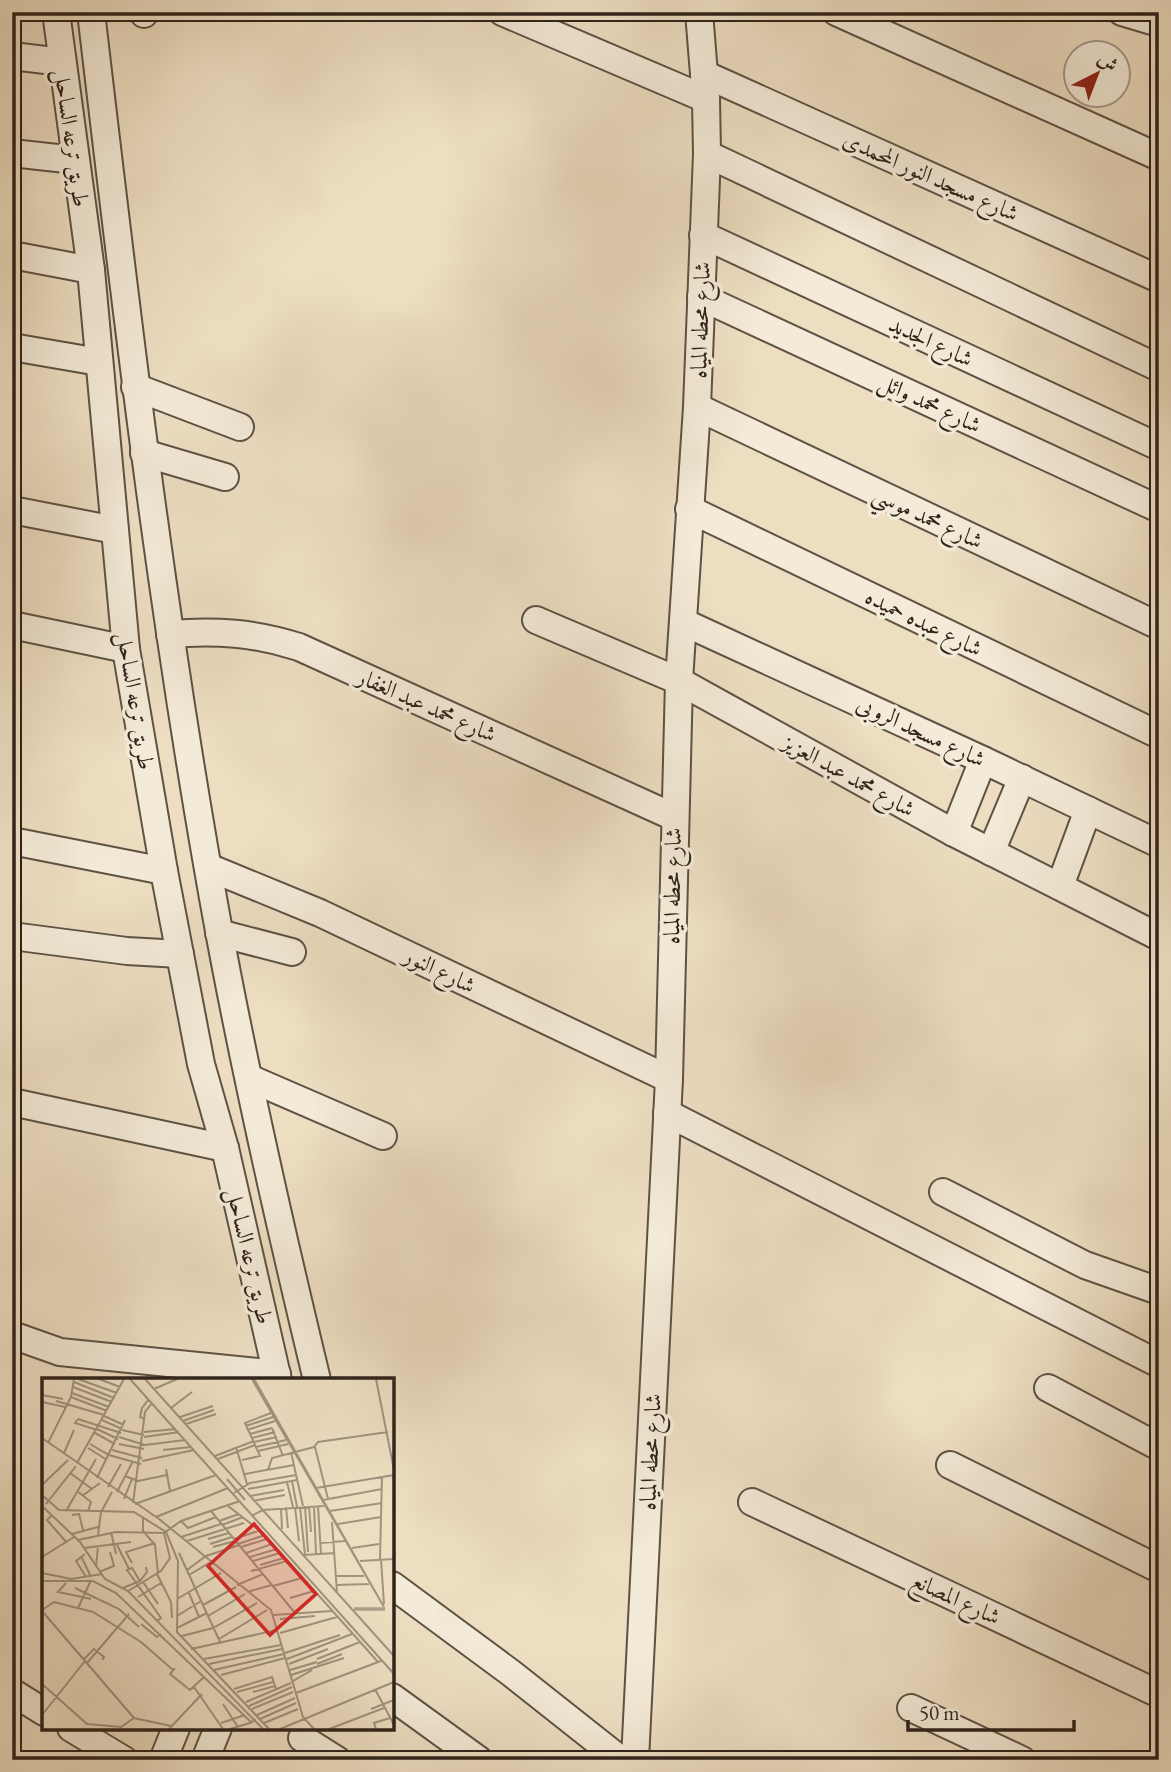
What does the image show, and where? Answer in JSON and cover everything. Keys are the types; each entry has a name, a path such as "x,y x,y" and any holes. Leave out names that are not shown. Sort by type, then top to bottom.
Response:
{"street":[{"name":"طريق ترعه الساحل","path":"56,12 91,270 127,649 164,871 201,1064 225,1148 277,1377"},
{"name":"طريق ترعه الساحل","path":"91,12 144,453 208,867 273,1198 317,1378"},
{"name":"شارع مسجد النور المحمدى","path":"502,12 705,86 1159,279"},
{"name":"شارع محطه المياه","path":"635,1760 669,1079 679,681 697,407 704,235 705,86 699,12"},
{"path":"836,12 1159,157"},
{"path":"1122,12 1159,23"},
{"path":"12,56 62,62"},
{"path":"12,153 75,160"},
{"path":"706,154 1159,368"},
{"name":"شارع الجديد","path":"704,235 1159,447"},
{"path":"12,254 91,270"},
{"name":"شارع محمد وائل","path":"701,297 1159,509"},
{"path":"12,347 99,362"},
{"path":"135,387 240,427"},
{"name":"شارع محمد موسي","path":"697,407 1159,626"},
{"path":"144,453 225,477"},
{"name":"شارع عبده حميده","path":"689,509 1159,735"},
{"path":"12,510 115,530"},
{"name":"شارع محمد عبد العزيز","path":"536,620 679,681 954,833 1159,937"},
{"name":"شارع مسجد الروبى","path":"683,622 1159,844"},
{"path":"12,625 127,649"},
{"name":"شارع محمد عبد الغفار","path":"170,634 236,632 268,637 299,647 674,817"},
{"path":"954,833 983,760"},
{"path":"991,852 1022,778"},
{"path":"1060,886 1088,810"},
{"path":"12,841 164,871"},
{"name":"شارع النور","path":"208,867 320,913 669,1079"},
{"path":"219,933 292,952"},
{"path":"12,936 127,951 180,954"},
{"path":"249,1078 383,1136"},
{"path":"12,1102 225,1148"},
{"path":"667,1113 1159,1364"},
{"path":"943,1192 1085,1265 1159,1291"},
{"path":"12,1335 60,1352 277,1377"},
{"path":"1048,1388 1159,1447"},
{"path":"950,1465 1159,1569"},
{"name":"شارع المصانع","path":"752,1502 1159,1694"},
{"path":"394,1586 511,1673 621,1760"},
{"path":"12,1692 42,1711"},
{"path":"394,1698 479,1760"},
{"path":"911,1708 1022,1760"},
{"path":"74,1730 124,1760"},
{"path":"163,1760 175,1730"},
{"path":"205,1760 217,1730"},
{"path":"300,1742 337,1760"}]}
